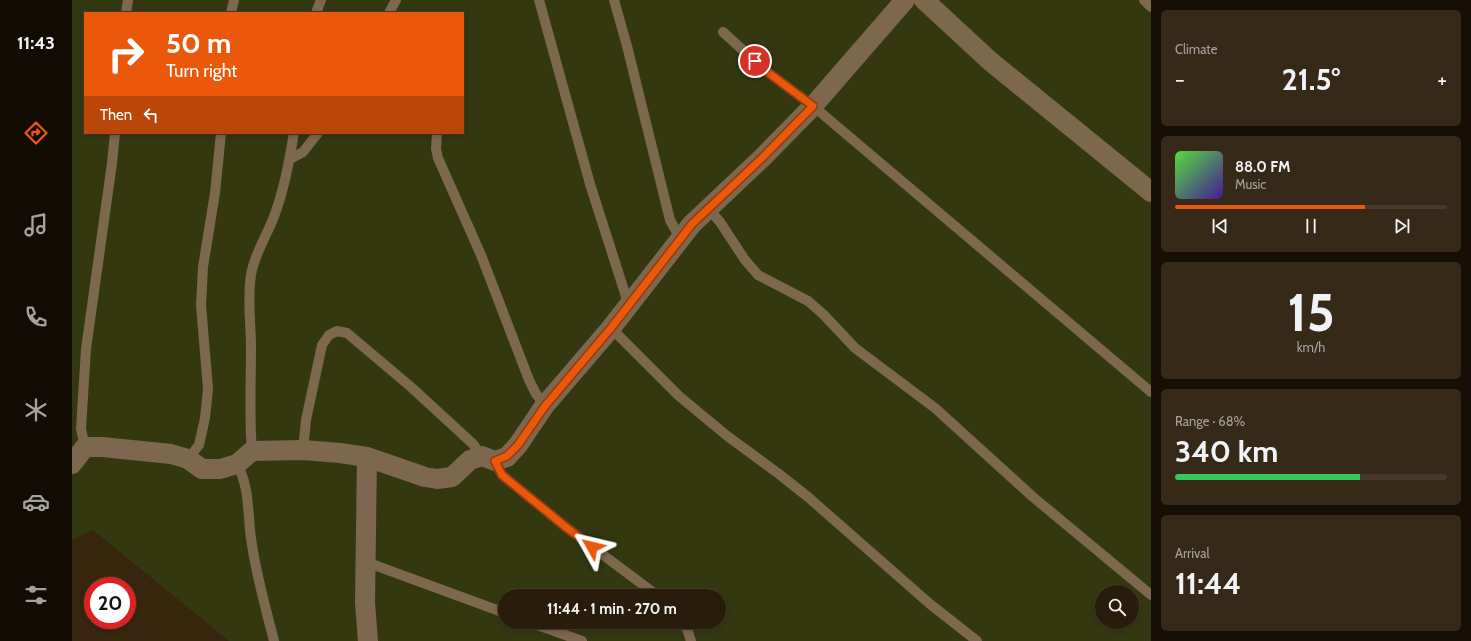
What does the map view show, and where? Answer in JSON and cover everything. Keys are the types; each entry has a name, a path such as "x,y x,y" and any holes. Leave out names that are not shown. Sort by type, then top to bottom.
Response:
{"street":[{"path":"72,464 85,447 102,447 171,454 188,459 202,468 220,469 237,464 252,451 303,450 340,453 367,458 425,477 437,479 452,477 470,460 507,456 518,445 545,406 629,306 680,238 708,208 762,158 813,106 905,0"},
{"path":"924,0 990,61 1151,192"},
{"path":"367,458 365,603 368,641"}],"lane":[{"path":"126,12 128,0"},
{"path":"231,12 234,0"},
{"path":"316,12 321,0"},
{"path":"390,12 396,0"},
{"path":"540,0 590,184 629,306"},
{"path":"614,0 627,46 670,220 680,238"},
{"path":"1144,0 1151,7"},
{"path":"723,32 766,71 813,106 1151,392"},
{"path":"85,447 81,428 86,349 115,134"},
{"path":"188,459 199,445 205,418 208,389 201,305 203,267 215,193 221,134"},
{"path":"252,451 250,421 251,347 249,287 255,260 268,232 281,197 290,159 294,134"},
{"path":"290,159 303,152 317,134"},
{"path":"437,134 436,149 438,158 481,255 529,380 536,394 545,406"},
{"path":"708,208 720,222 744,260 758,275 808,301 823,314 855,348 935,408 1033,496 1151,594"},
{"path":"611,328 679,396 726,435 796,488 930,604 977,641"},
{"path":"303,450 306,420 322,345 329,335 337,331 347,333 411,387 489,458 502,475 567,528 649,589"},
{"path":"237,464 245,482 249,524 256,569 274,641"},
{"path":"366,562 498,610"},
{"path":"549,629 582,641"},
{"path":"687,629 691,641"}],"green space":[{"path":"72,0 1151,0 1151,641 229,641 93,530 72,540"}],"route":[{"path":"592,547 502,475 495,461 507,456 518,445 545,406 611,328 692,224 762,158 813,106 755,61"}]}
